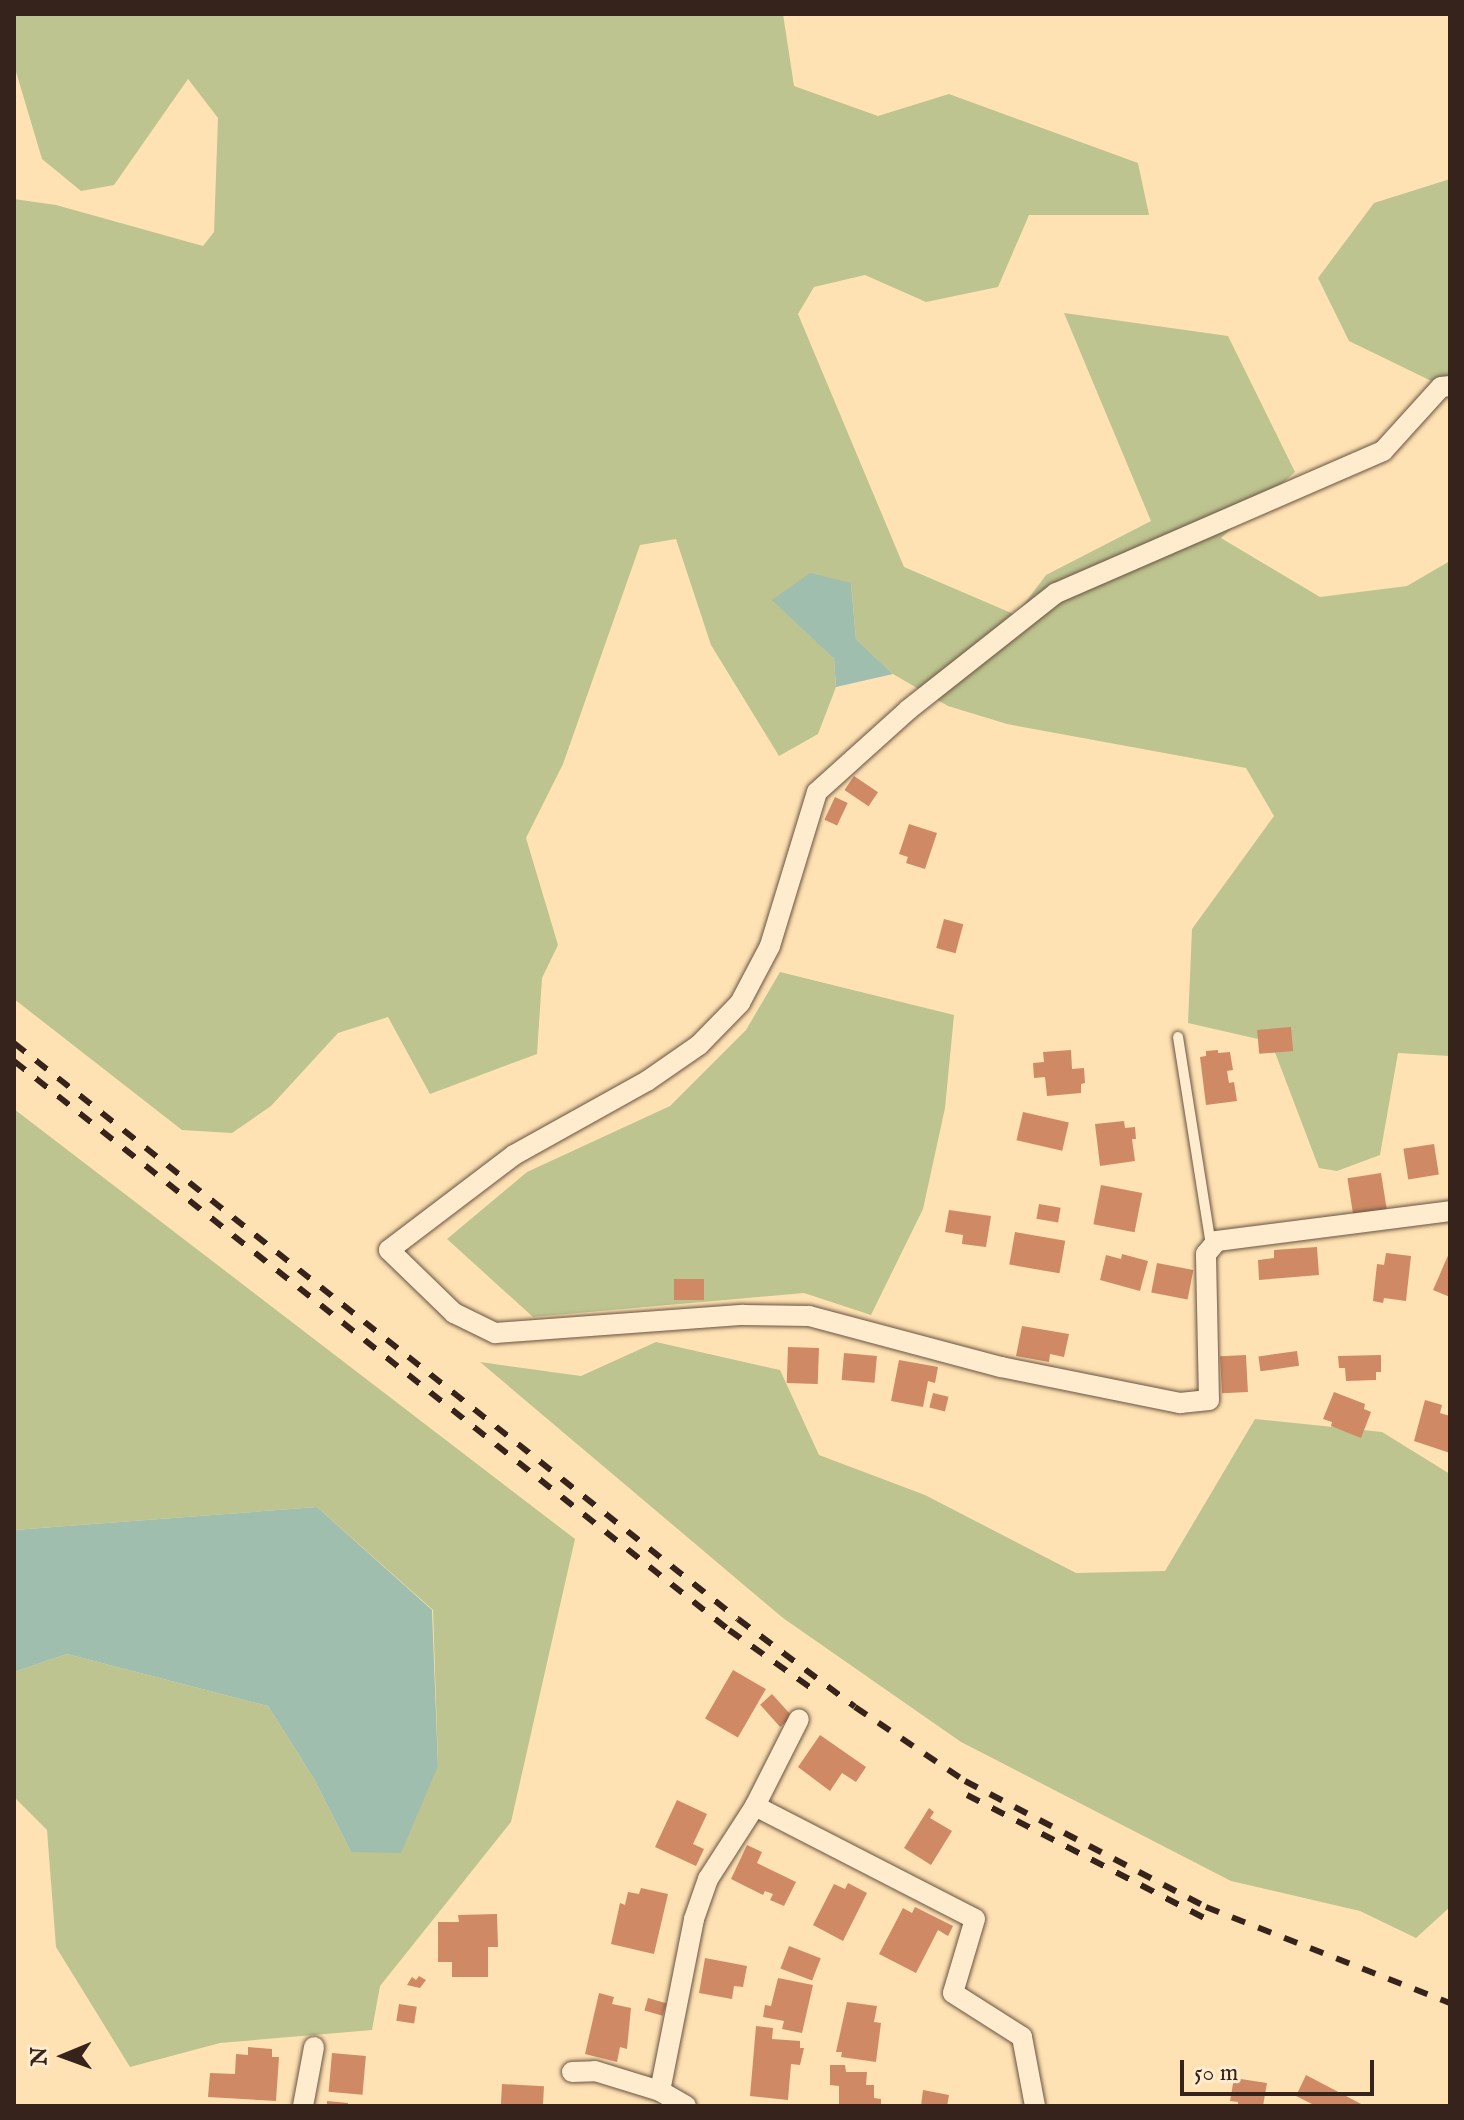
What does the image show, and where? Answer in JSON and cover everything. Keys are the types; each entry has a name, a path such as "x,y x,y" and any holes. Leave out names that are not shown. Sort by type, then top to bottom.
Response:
{"street":[{"path":"1450,386 1441,387 1383,451 1056,593 908,710 817,792 770,946 740,1003 720,1024 699,1045 647,1081 514,1155 389,1250 454,1313 495,1333 743,1315 809,1316 1001,1367 1180,1403 1209,1400 1206,1254 1217,1241 1450,1211"},
{"path":"660,2091 694,1919 708,1879 755,1806 799,1719"},
{"path":"755,1806 975,1919 953,1993 1022,2037 1035,2106"},
{"path":"303,2106 314,2047"},
{"path":"572,2072 595,2071 660,2091 686,2106"}],"lane":[{"path":"1178,1037 1211,1247"}],"green space":[{"path":"14,14 783,14 794,86 878,116 949,94 1138,163 1149,215 1029,215 998,287 926,302 865,275 814,287 798,314 904,567 1016,615 1046,575 1151,521 1064,313 1228,336 1295,472 1221,538 1320,597 1407,586 1450,561 1450,1056 1398,1053 1380,1155 1337,1171 1319,1168 1271,1042 1188,1023 1192,929 1274,816 1246,768 1007,724 948,706 893,674 856,639 851,583 773,600 834,659 836,687 818,734 779,756 711,645 676,539 640,545 563,764 526,838 558,945 542,978 537,1054 430,1094 388,1017 338,1033 271,1106 232,1133 182,1130 14,999 14,199 56,205 203,246 214,232 218,118 188,79 114,185 81,191 42,159 14,65"},
{"path":"1450,179 1450,390 1349,341 1318,278 1374,203"},
{"path":"780,972 954,1015 945,1108 923,1209 871,1315 804,1293 533,1317 447,1239 527,1172 670,1106 746,1030"},
{"path":"14,1109 575,1539 511,1822 380,1986 372,2030 220,2043 130,2067 56,1947 47,1830 14,1797 14,1672 67,1654 268,1706 314,1779 351,1852 438,1766 433,1610 317,1507 14,1530"},
{"path":"656,1342 780,1370 819,1455 925,1495 1076,1573 1165,1571 1255,1419 1382,1432 1450,1474 1450,1907 1416,1938 1360,1911 1231,1881 961,1742 783,1618 480,1362 581,1376"}],"shaded area":[{"path":"810,573 851,583 856,639 893,674 836,687 834,659 772,600"},
{"path":"317,1507 432,1610 438,1766 401,1853 351,1852 314,1779 268,1706 67,1654 14,1672 14,1530"}],"building":[{"path":"854,776 878,792 869,806 844,790"},
{"path":"835,797 848,803 837,826 824,820"},
{"path":"909,824 937,833 925,869 906,863 908,857 899,854"},
{"path":"944,919 963,924 956,953 936,948"},
{"path":"1291,1027 1293,1051 1259,1054 1257,1030"},
{"path":"1071,1050 1072,1069 1084,1068 1085,1083 1081,1084 1081,1093 1047,1096 1045,1077 1034,1078 1033,1063 1044,1062 1043,1052"},
{"path":"1218,1050 1218,1053 1230,1052 1233,1070 1227,1071 1229,1083 1234,1082 1237,1101 1206,1105 1200,1057 1206,1056 1206,1051"},
{"path":"1023,1112 1069,1123 1062,1151 1016,1140"},
{"path":"1124,1121 1125,1128 1135,1127 1136,1139 1132,1139 1135,1161 1100,1166 1095,1124"},
{"path":"1434,1144 1439,1175 1408,1179 1403,1149"},
{"path":"1381,1173 1387,1212 1354,1217 1347,1178"},
{"path":"1101,1185 1142,1193 1135,1232 1093,1224"},
{"path":"1039,1204 1061,1208 1058,1223 1036,1219"},
{"path":"949,1210 991,1216 986,1247 962,1244 963,1235 945,1232"},
{"path":"1015,1232 1065,1241 1059,1273 1009,1264"},
{"path":"1317,1247 1319,1275 1259,1280 1258,1260 1274,1258 1274,1250"},
{"path":"1450,1251 1450,1297 1433,1290"},
{"path":"1386,1253 1411,1256 1406,1301 1384,1298 1383,1303 1373,1301 1377,1264 1384,1265"},
{"path":"1122,1254 1148,1261 1140,1291 1100,1280 1106,1255 1121,1259"},
{"path":"1157,1263 1193,1270 1188,1300 1151,1292"},
{"path":"674,1279 704,1279 704,1300 674,1300"},
{"path":"1022,1326 1069,1334 1064,1357 1050,1354 1049,1362 1016,1356"},
{"path":"788,1347 819,1348 818,1384 787,1383"},
{"path":"1297,1351 1299,1366 1260,1371 1258,1356"},
{"path":"844,1353 877,1356 875,1383 842,1380"},
{"path":"1246,1355 1248,1392 1222,1393 1220,1356"},
{"path":"1381,1355 1381,1372 1376,1372 1376,1380 1346,1381 1345,1368 1339,1368 1338,1356"},
{"path":"899,1360 938,1367 935,1383 928,1381 923,1407 891,1401"},
{"path":"1334,1392 1365,1404 1364,1409 1371,1412 1361,1438 1331,1426 1332,1422 1323,1419"},
{"path":"933,1393 949,1397 945,1411 929,1408"},
{"path":"1425,1400 1442,1405 1440,1413 1450,1416 1450,1453 1414,1441"},
{"path":"733,1670 766,1689 738,1737 705,1718"},
{"path":"772,1694 792,1716 780,1727 760,1705"},
{"path":"820,1735 866,1767 856,1782 842,1773 830,1791 798,1767"},
{"path":"677,1800 707,1814 693,1844 704,1849 696,1866 655,1847"},
{"path":"929,1808 934,1812 930,1818 952,1831 931,1865 904,1848"},
{"path":"747,1845 762,1852 757,1863 796,1882 784,1906 770,1900 773,1894 765,1891 763,1895 731,1879"},
{"path":"848,1883 867,1893 843,1941 813,1925 834,1884 845,1889"},
{"path":"641,1888 668,1894 654,1954 611,1944 620,1903 625,1905 628,1892 639,1894"},
{"path":"915,1907 953,1926 948,1936 938,1930 916,1973 879,1954 903,1908 912,1913"},
{"path":"497,1914 498,1947 488,1947 488,1977 452,1977 452,1962 438,1962 438,1922 459,1922 458,1915"},
{"path":"789,1946 821,1958 812,1981 780,1968"},
{"path":"705,1958 747,1966 743,1987 734,1986 732,1999 699,1993"},
{"path":"419,1976 426,1980 420,1988 407,1985 412,1977 416,1980"},
{"path":"778,1978 813,1985 802,2033 782,2029 784,2021 763,2017 765,2005 771,2006"},
{"path":"599,1993 614,1997 612,2004 631,2008 627,2049 620,2047 617,2062 585,2054"},
{"path":"648,1998 666,2003 663,2016 644,2010"},
{"path":"847,2002 877,2006 874,2022 881,2023 876,2062 841,2057 842,2052 836,2052"},
{"path":"399,2004 417,2007 414,2024 396,2021"},
{"path":"756,2026 773,2028 772,2039 800,2041 800,2048 804,2048 800,2065 791,2064 788,2100 750,2096"},
{"path":"248,2047 272,2049 272,2057 279,2057 276,2101 208,2097 210,2073 235,2074 236,2054 248,2055"},
{"path":"332,2053 366,2056 362,2095 329,2092"},
{"path":"830,2065 845,2065 846,2072 867,2072 866,2085 874,2085 874,2098 881,2099 881,2106 839,2106 839,2086 830,2085"},
{"path":"1306,2075 1365,2106 1316,2106 1296,2096"},
{"path":"1234,2078 1267,2083 1263,2106 1238,2106 1238,2102 1230,2101"},
{"path":"502,2084 544,2086 543,2106 501,2106"},
{"path":"923,2090 949,2095 947,2106 921,2106"},
{"path":"327,2101 348,2103 348,2106 327,2106"}],"railway":[{"path":"14,1043 738,1619 855,1707 965,1781 1206,1907 1450,2003"},
{"path":"14,1061 729,1630 815,1691"},
{"path":"967,1795 1212,1922"}]}
